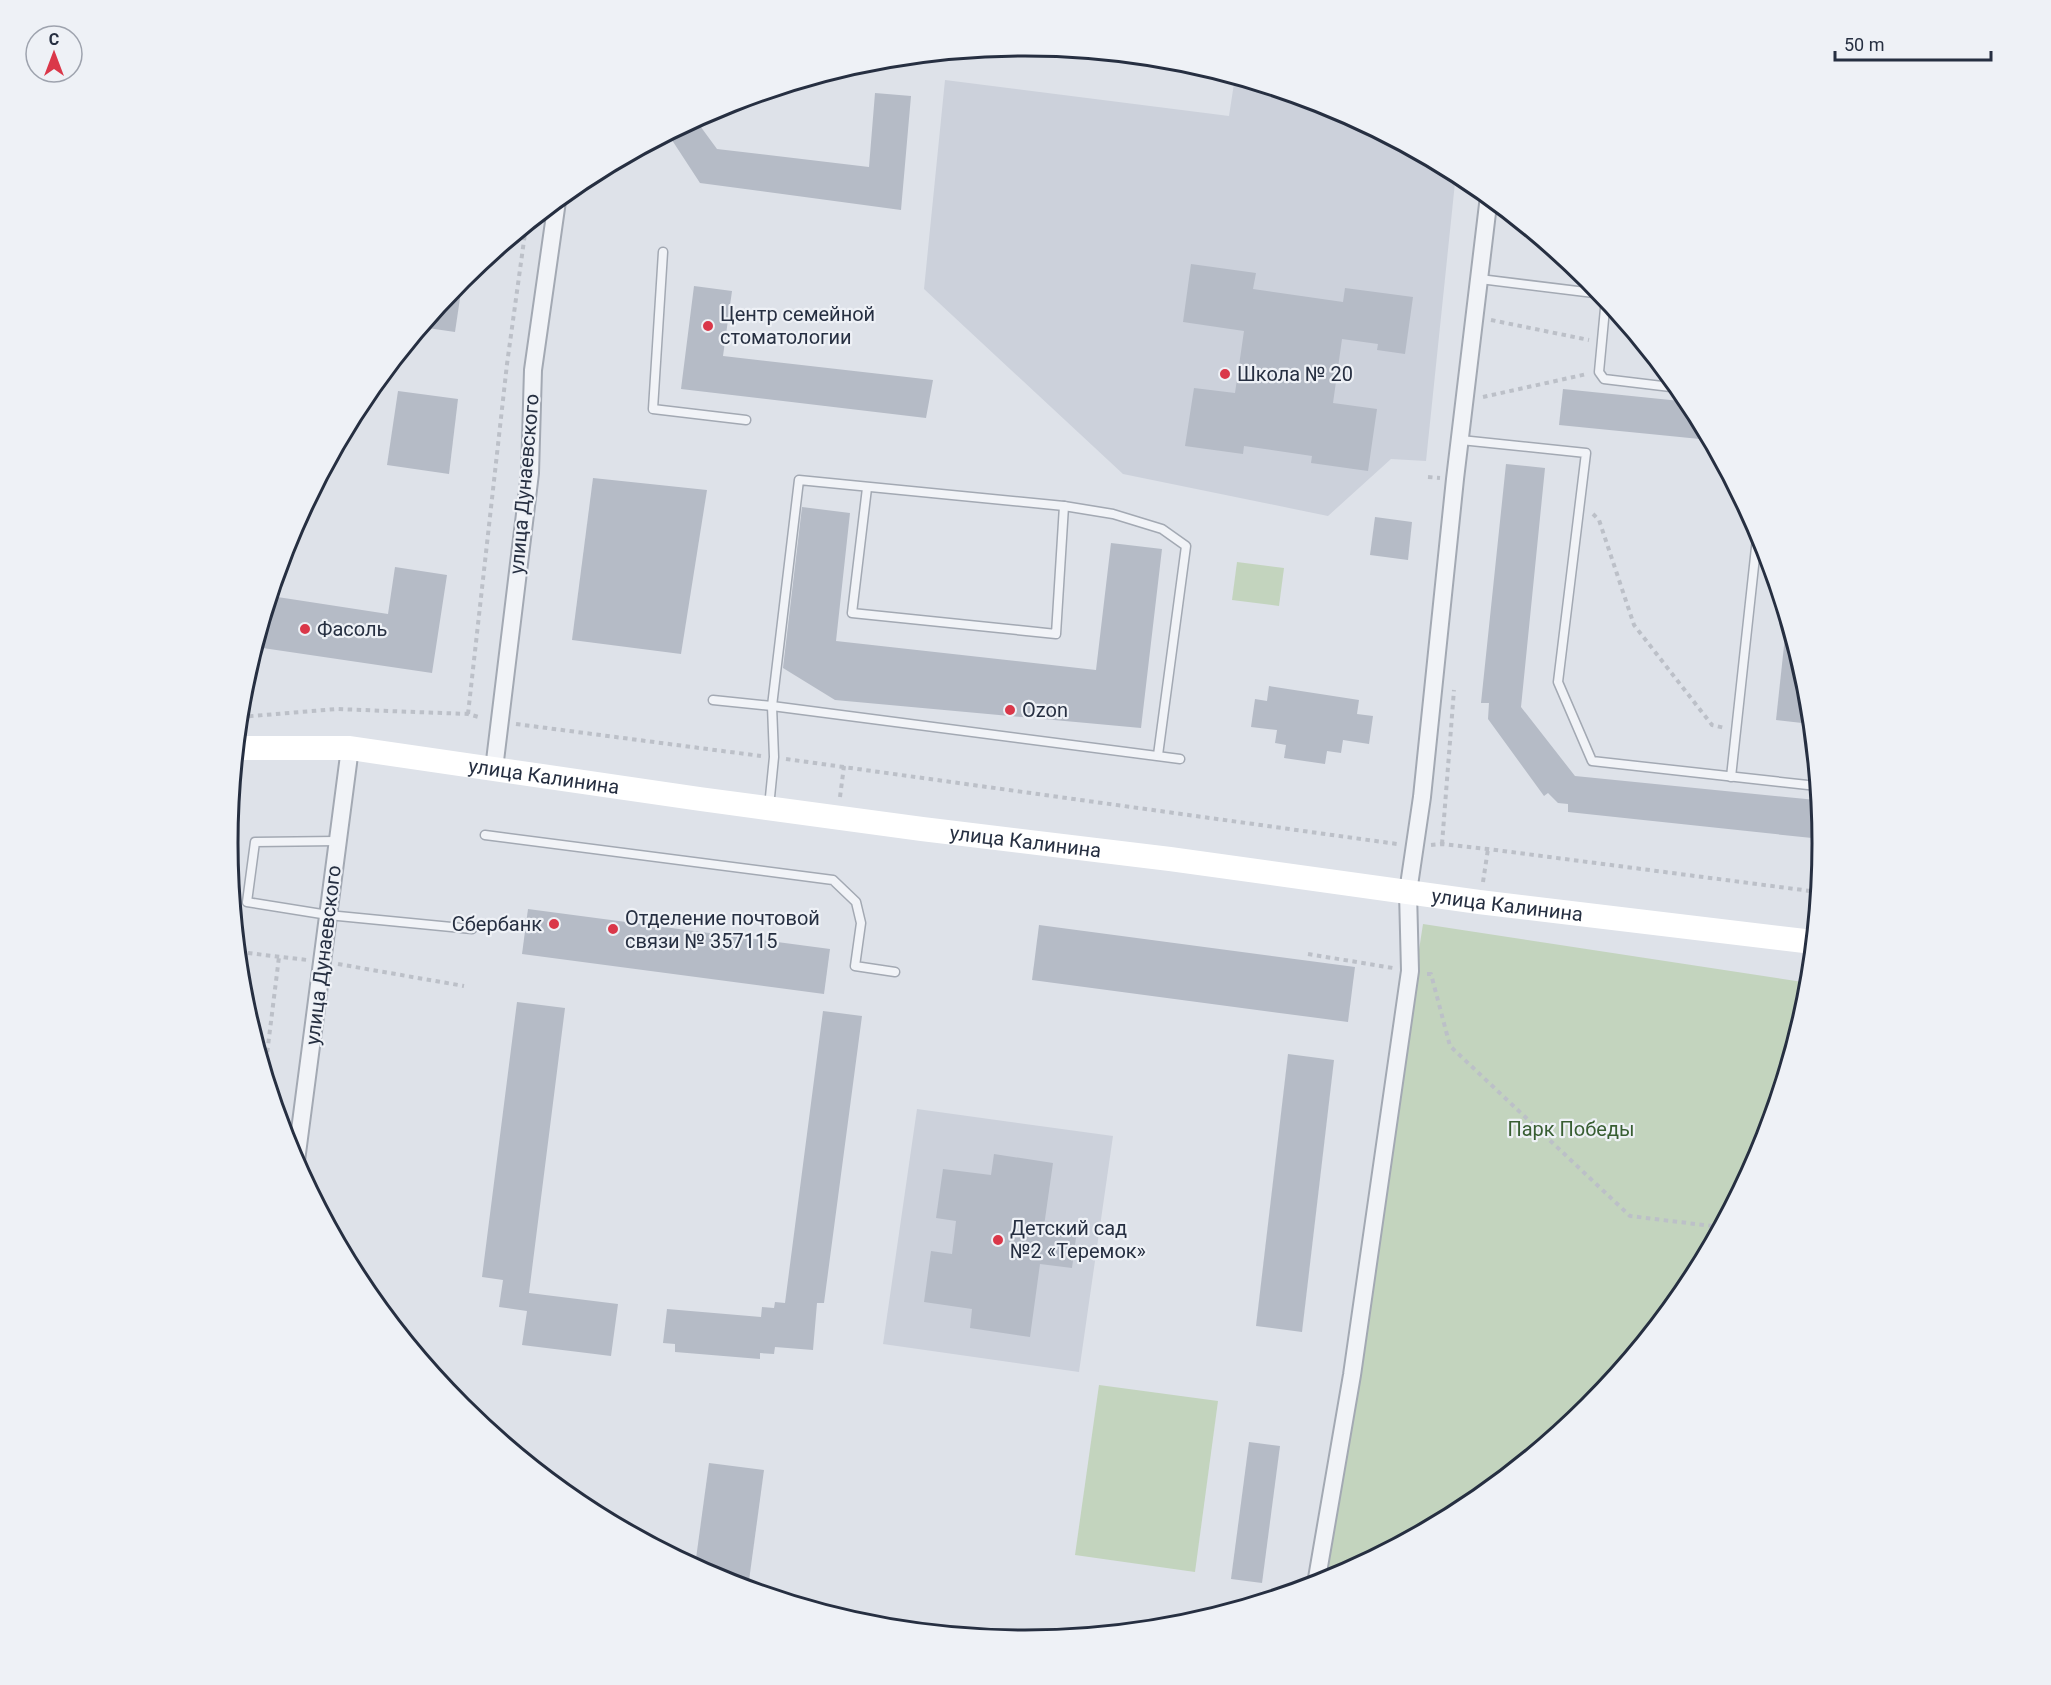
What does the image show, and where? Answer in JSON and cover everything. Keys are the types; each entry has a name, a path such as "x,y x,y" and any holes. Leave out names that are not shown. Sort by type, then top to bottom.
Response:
{"main road":[{"name":"улица Калинина","path":"244,748 350,748 700,800 769,807 1479,903 1806,941"}],"street":[{"path":"1318,1573 1352,1375 1410,971 1408,892 1423,785 1488,206"},
{"name":"улица Дунаевского","path":"494,769 530,473 533,370 556,211"},
{"name":"улица Дунаевского","path":"298,1144 350,748"}],"lane":[{"path":"663,252 653,410 746,420"},
{"path":"1480,279 1588,292"},
{"path":"1605,311 1599,372 1604,379 1667,386"},
{"path":"1461,440 1586,453 1558,682 1592,761 1810,785"},
{"path":"769,807 774,758 772,706 799,480 1064,506 1113,514 1162,529 1186,546 1158,755"},
{"path":"867,488 852,614 1056,634 1064,506"},
{"path":"1731,777 1756,549"},
{"path":"713,700 1180,759"},
{"path":"485,835 833,880 856,902 861,923 855,966 895,972"},
{"path":"337,841 255,842 247,902 328,915 472,929"}],"path":[{"path":"468,714 507,364 525,236"},
{"path":"1490,320 1602,342"},
{"path":"1480,398 1599,372"},
{"path":"1580,500 1599,520 1634,625 1712,725 1736,731"},
{"path":"249,716 336,709 468,714 500,722 1415,846 1442,844 1811,891"},
{"path":"246,953 322,962 464,986"},
{"path":"1308,954 1431,974 1450,1046 1630,1216 1712,1226"},
{"path":"267,1053 279,957"}],"shaded area":[{"name":"Школа № 20","path":"945,80 1229,116 1234,84 1327,115 1374,137 1455,183 1426,461 1391,459 1328,516 1123,474 924,289"},
{"name":"Детский сад №2 «Теремок»","path":"917,1109 1113,1136 1079,1372 883,1344"}],"green space":[{"path":"1237,562 1284,568 1279,606 1232,600"},
{"name":"Парк Победы","path":"1423,924 1800,982 1786,1046 1753,1144 1707,1236 1680,1280 1650,1322 1582,1399 1505,1467 1463,1497 1419,1524 1331,1568 1324,1567"},
{"path":"1099,1385 1218,1401 1195,1572 1075,1555"}],"building":[{"path":"875,93 911,96 901,210 700,183 672,140 700,126 717,149 869,167"},
{"path":"1191,264 1256,273 1253,289 1343,302 1345,288 1413,297 1405,354 1377,350 1378,344 1342,339 1333,403 1377,409 1368,471 1311,463 1312,456 1244,446 1243,454 1185,446 1194,388 1235,393 1244,331 1183,322"},
{"path":"694,286 732,291 723,356 933,380 926,418 681,389"},
{"path":"460,295 455,332 430,328"},
{"path":"1563,389 1677,401 1701,439 1559,425"},
{"path":"398,391 458,399 449,474 387,465"},
{"path":"1506,464 1545,468 1521,707 1575,776 1811,800 1812,838 1568,812 1568,804 1558,803 1548,793 1544,796 1488,719 1489,703 1481,703"},
{"path":"593,478 707,490 681,654 572,640"},
{"path":"802,507 850,513 836,641 1096,670 1111,543 1162,549 1141,728 835,700 783,668"},
{"path":"1375,517 1412,522 1408,560 1370,555"},
{"path":"395,567 447,575 432,673 263,648 278,597 388,614"},
{"path":"1785,636 1803,723 1776,720"},
{"path":"1269,686 1359,700 1357,714 1373,716 1369,744 1343,740 1341,753 1327,751 1325,764 1284,758 1286,745 1275,743 1277,730 1251,727 1255,699 1267,701"},
{"path":"528,909 830,949 824,994 522,954"},
{"path":"1039,925 1355,967 1348,1022 1032,980"},
{"path":"517,1002 565,1008 529,1293 618,1304 611,1356 522,1345 527,1311 499,1307 503,1280 482,1277"},
{"path":"823,1011 862,1016 824,1303 817,1303 813,1350 775,1347 774,1354 760,1353 760,1359 675,1352 675,1344 663,1343 667,1309 761,1317 762,1307 774,1308 775,1302 785,1303"},
{"path":"1288,1054 1334,1060 1302,1332 1256,1326"},
{"path":"994,1154 1053,1163 1044,1226 1077,1230 1072,1268 1040,1264 1030,1337 970,1328 972,1309 924,1302 931,1251 952,1254 956,1221 936,1218 943,1169 991,1175"},
{"path":"1249,1442 1280,1446 1262,1583 1231,1579"},
{"path":"709,1463 764,1470 749,1579 696,1557"}],"place":[{"name":"Центр cемейной cтоматологии","path":"708,326"},
{"name":"Школа № 20","path":"1225,374"},
{"name":"Фасоль","path":"305,629"},
{"name":"Ozon","path":"1010,710"},
{"name":"Сбербанк","path":"554,924"},
{"name":"Отделение почтовой связи № 357115","path":"613,929"},
{"name":"Детский сад №2 «Теремок»","path":"998,1240"}]}
